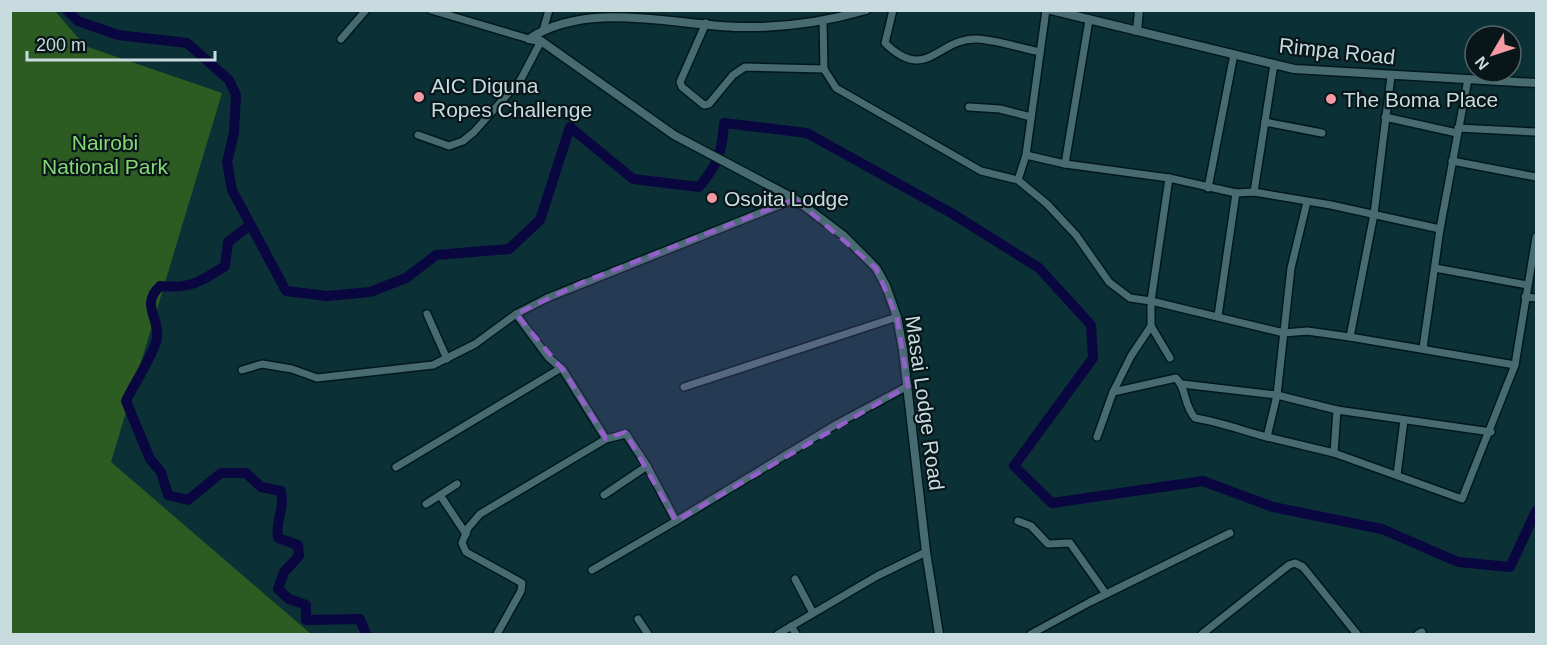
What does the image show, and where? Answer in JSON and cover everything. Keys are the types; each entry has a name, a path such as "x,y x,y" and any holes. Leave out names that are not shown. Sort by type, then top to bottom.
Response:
{"street":[{"path":"341,39 366,10"},
{"path":"544,27 549,10"},
{"path":"529,39 544,27 592,17 659,16 737,27 823,21 866,10"},
{"path":"893,10 885,44 918,62 927,60 955,43 976,39 1041,52"},
{"path":"1018,180 1026,155 1046,10"},
{"name":"Rimpa Road","path":"1051,10 1274,64 1315,71 1463,79"},
{"path":"1137,31 1139,10"},
{"name":"Masai Lodge Road","path":"433,11 444,12 541,41 668,130 795,199 844,236 876,268 897,317 908,386 926,552 939,634"},
{"path":"1065,164 1089,20"},
{"path":"823,21 824,69 836,88 981,171 1018,180 1047,204 1076,235 1109,282 1130,298 1218,316 1284,333 1307,331 1423,348 1515,365"},
{"path":"706,23 680,82 682,87 704,105 709,104 733,75 745,67 824,69"},
{"path":"418,135 449,146 463,141 474,132 521,79 541,41"},
{"path":"1208,188 1234,54"},
{"path":"1254,192 1274,64"},
{"path":"1350,337 1374,214 1391,76"},
{"path":"1423,348 1440,229 1467,84"},
{"path":"969,106 1000,109 1031,117"},
{"path":"1385,117 1458,130 1536,132"},
{"path":"1265,122 1322,133"},
{"path":"1026,155 1065,164 1169,178 1236,193 1254,192 1374,214 1440,229"},
{"path":"1452,161 1536,177"},
{"path":"1169,178 1151,301 1151,326 1170,358"},
{"path":"1218,316 1236,193"},
{"path":"242,370 262,364 292,369 317,378 433,365 475,344 516,315 583,282 795,199"},
{"path":"1267,437 1277,395 1291,268 1307,202"},
{"path":"1113,392 1176,378 1182,384 1185,404 1195,418 1334,453 1462,499 1491,432 1515,365 1536,237"},
{"path":"1435,268 1527,285"},
{"path":"1525,297 1536,298"},
{"path":"427,314 447,359"},
{"path":"516,315 548,357 561,368 606,439"},
{"path":"684,387 897,317"},
{"path":"1098,436 1113,392 1131,356 1151,326"},
{"path":"396,467 561,368"},
{"path":"1182,384 1277,395 1337,410 1491,432"},
{"path":"592,570 837,424 908,386"},
{"path":"1334,453 1337,410"},
{"path":"1397,475 1404,420"},
{"path":"497,634 521,591 522,583 466,552 462,543 480,514 606,439 626,434 647,466 676,521"},
{"path":"604,495 647,466"},
{"path":"426,504 457,484"},
{"path":"440,495 466,534"},
{"path":"1018,521 1031,525 1048,544 1070,543 1106,594"},
{"path":"1030,634 1230,533"},
{"path":"778,634 877,576 926,552"},
{"path":"1202,634 1289,565 1295,563 1303,567 1357,634"},
{"path":"795,579 813,613"},
{"path":"638,620 648,634"},
{"path":"791,626 796,634"}],"highlighted area":[{"path":"795,199 876,268 897,317 908,386 676,521 625,432 606,439 563,370 516,314 583,282"}],"green space":[{"name":"Nairobi National Park","path":"10,11 55,11 85,46 222,93 111,462 311,634 11,634"}],"waterway":[{"path":"67,10 78,21 118,35 187,43 229,80 236,95 234,133 227,162 232,190 286,291 327,296 370,292 406,278 436,255 509,249 540,220 570,127 633,179 699,187 711,172 718,158 724,123 807,133 953,214 1039,268 1091,325 1093,358 1014,466 1052,503 1203,481 1273,507 1382,529 1458,562 1510,567 1536,511"},
{"path":"250,225 228,242 225,266 194,283 160,286 154,293 151,306 157,338 126,401 150,459 161,472 168,495 188,500 221,473 246,473 261,487 281,491 282,505 278,538 298,545 299,556 284,572 278,589 289,599 306,605 306,620 360,619 366,634"}],"place":[{"name":"AIC Diguna Ropes Challenge","path":"419,97"},
{"name":"The Boma Place","path":"1331,99"},
{"name":"Osoita Lodge","path":"712,198"}]}
